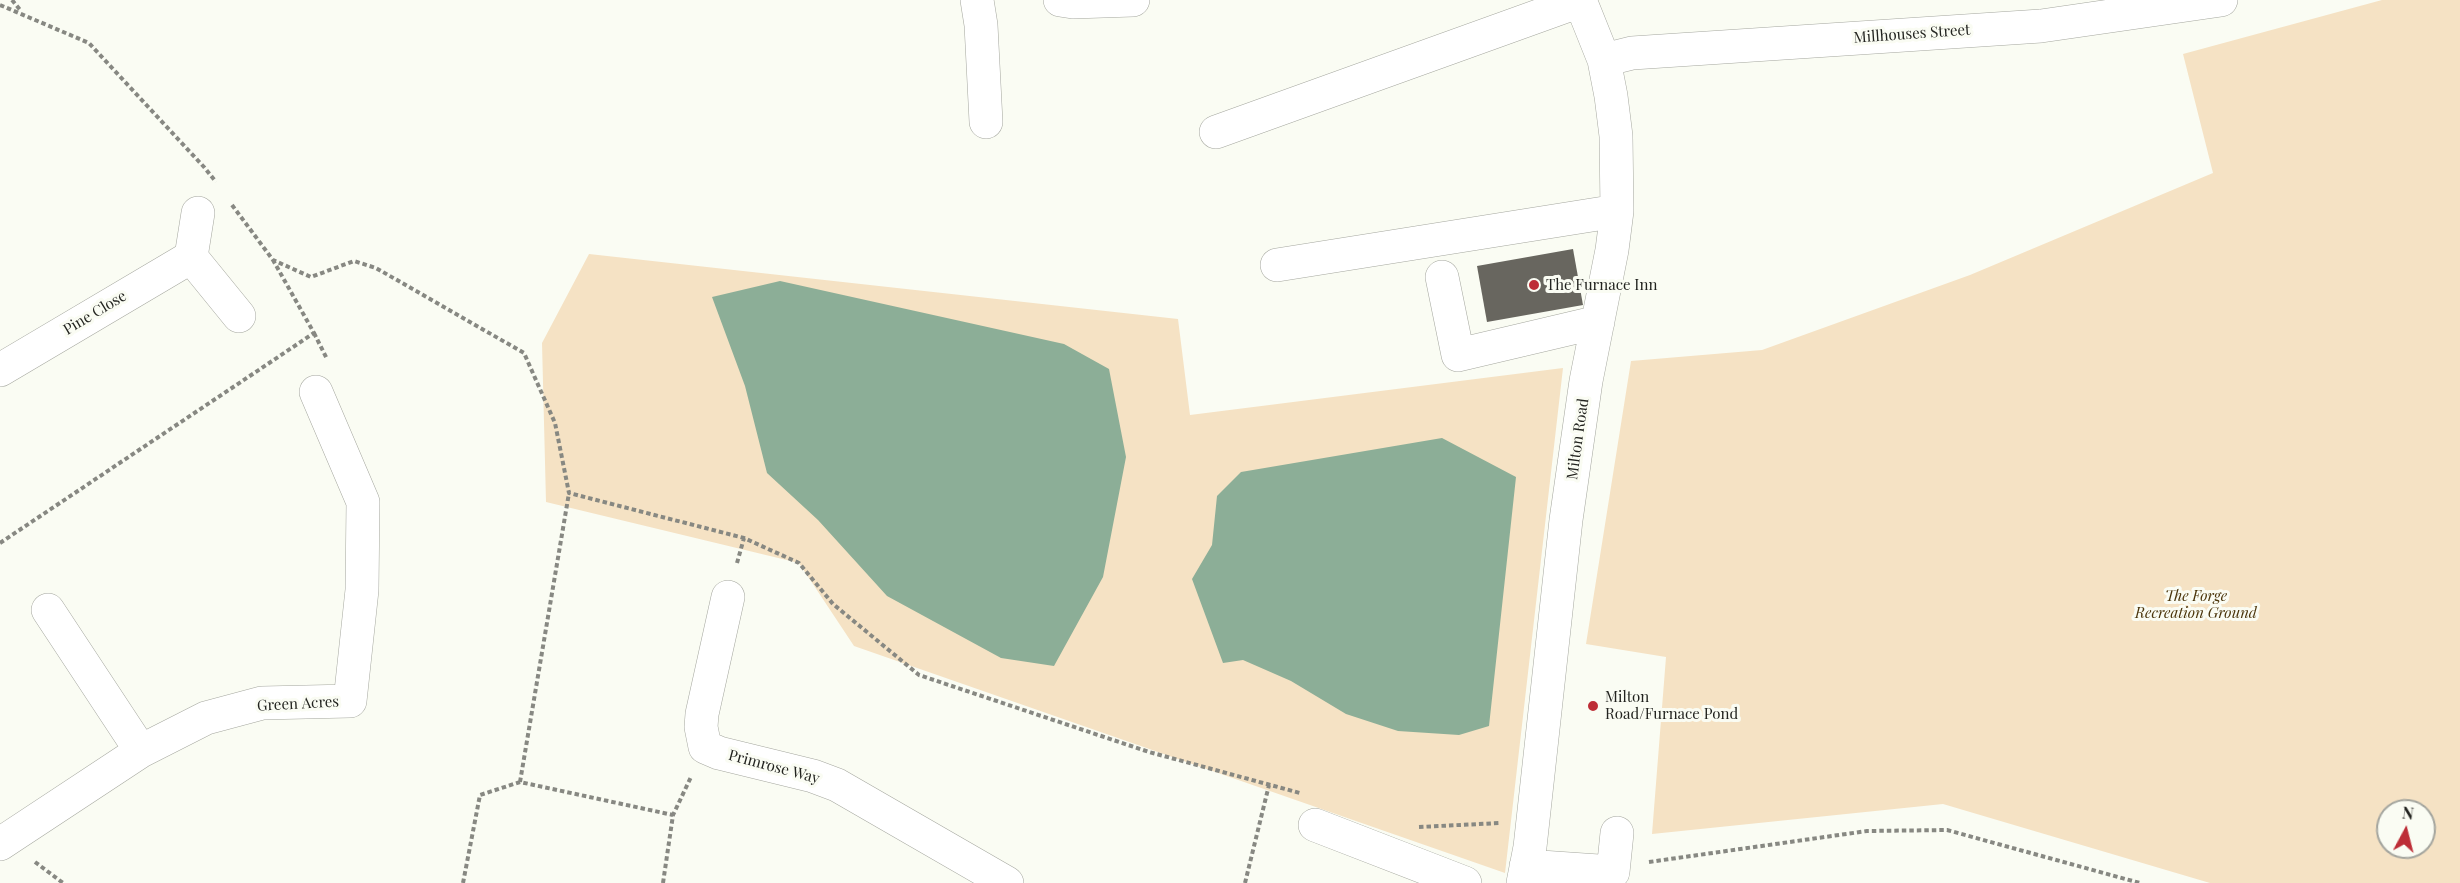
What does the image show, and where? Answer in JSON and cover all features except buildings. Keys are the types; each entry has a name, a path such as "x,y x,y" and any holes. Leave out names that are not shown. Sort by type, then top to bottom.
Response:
{"street":[{"path":"977,0 981,25 986,122"},
{"path":"1060,0 1073,2 1133,0"},
{"name":"Millhouses Street","path":"1604,60 1632,52 2039,13 2220,0"},
{"path":"1216,132 1580,1"},
{"name":"Milton Road","path":"1525,875 1566,520 1586,381 1617,211 1616,136 1611,96 1604,60 1580,1"},
{"path":"1277,265 1617,211"},
{"path":"198,213 191,257 239,316"},
{"name":"Pine Close","path":"0,370 191,257"},
{"path":"1442,277 1458,355 1598,322"},
{"name":"Green Acres","path":"0,844 141,751 206,718 262,703 350,701 362,590 363,502 316,392"},
{"path":"705,747 701,727 702,714 728,597"},
{"path":"48,610 141,751"},
{"name":"Primrose Way","path":"705,747 837,784 1007,883"},
{"path":"1315,825 1465,883"},
{"path":"1525,875 1613,872 1617,833"}],"path":[{"path":"12,0 22,12"},
{"path":"0,5 22,12 89,43 218,185"},
{"path":"0,543 314,333 273,260 232,204"},
{"path":"273,260 311,278 354,261 376,268 524,353 555,423 568,493 520,782"},
{"path":"568,493 744,538 799,563 833,604 919,675 1149,752 1304,794"},
{"path":"663,883 674,815 705,747"},
{"path":"463,883 480,795 520,782 674,815"},
{"path":"1245,883 1269,785"},
{"path":"1410,827 1532,821"},
{"path":"1613,872 1659,859 1867,831 1947,830 2140,883"}],"green space":[{"name":"The Forge Recreation Ground","path":"2382,0 2460,0 2460,883 2210,883 1943,804 1652,834 1666,657 1586,644 1631,361 1762,350 1970,275 2213,173 2183,54"},
{"path":"589,254 1178,319 1190,415 1563,368 1505,873 854,646 799,563 546,502 542,343"}],"shaded area":[{"path":"780,281 1064,344 1109,369 1126,457 1103,577 1054,666 1001,658 887,596 818,520 767,473 745,386 712,297"},
{"path":"1442,438 1516,477 1489,726 1459,735 1398,731 1346,714 1291,681 1243,660 1223,663 1192,579 1212,545 1217,496 1241,472"}],"place":[{"name":"The Furnace Inn","path":"1534,285"},
{"name":"Milton Road/Furnace Pond","path":"1593,706"}]}
